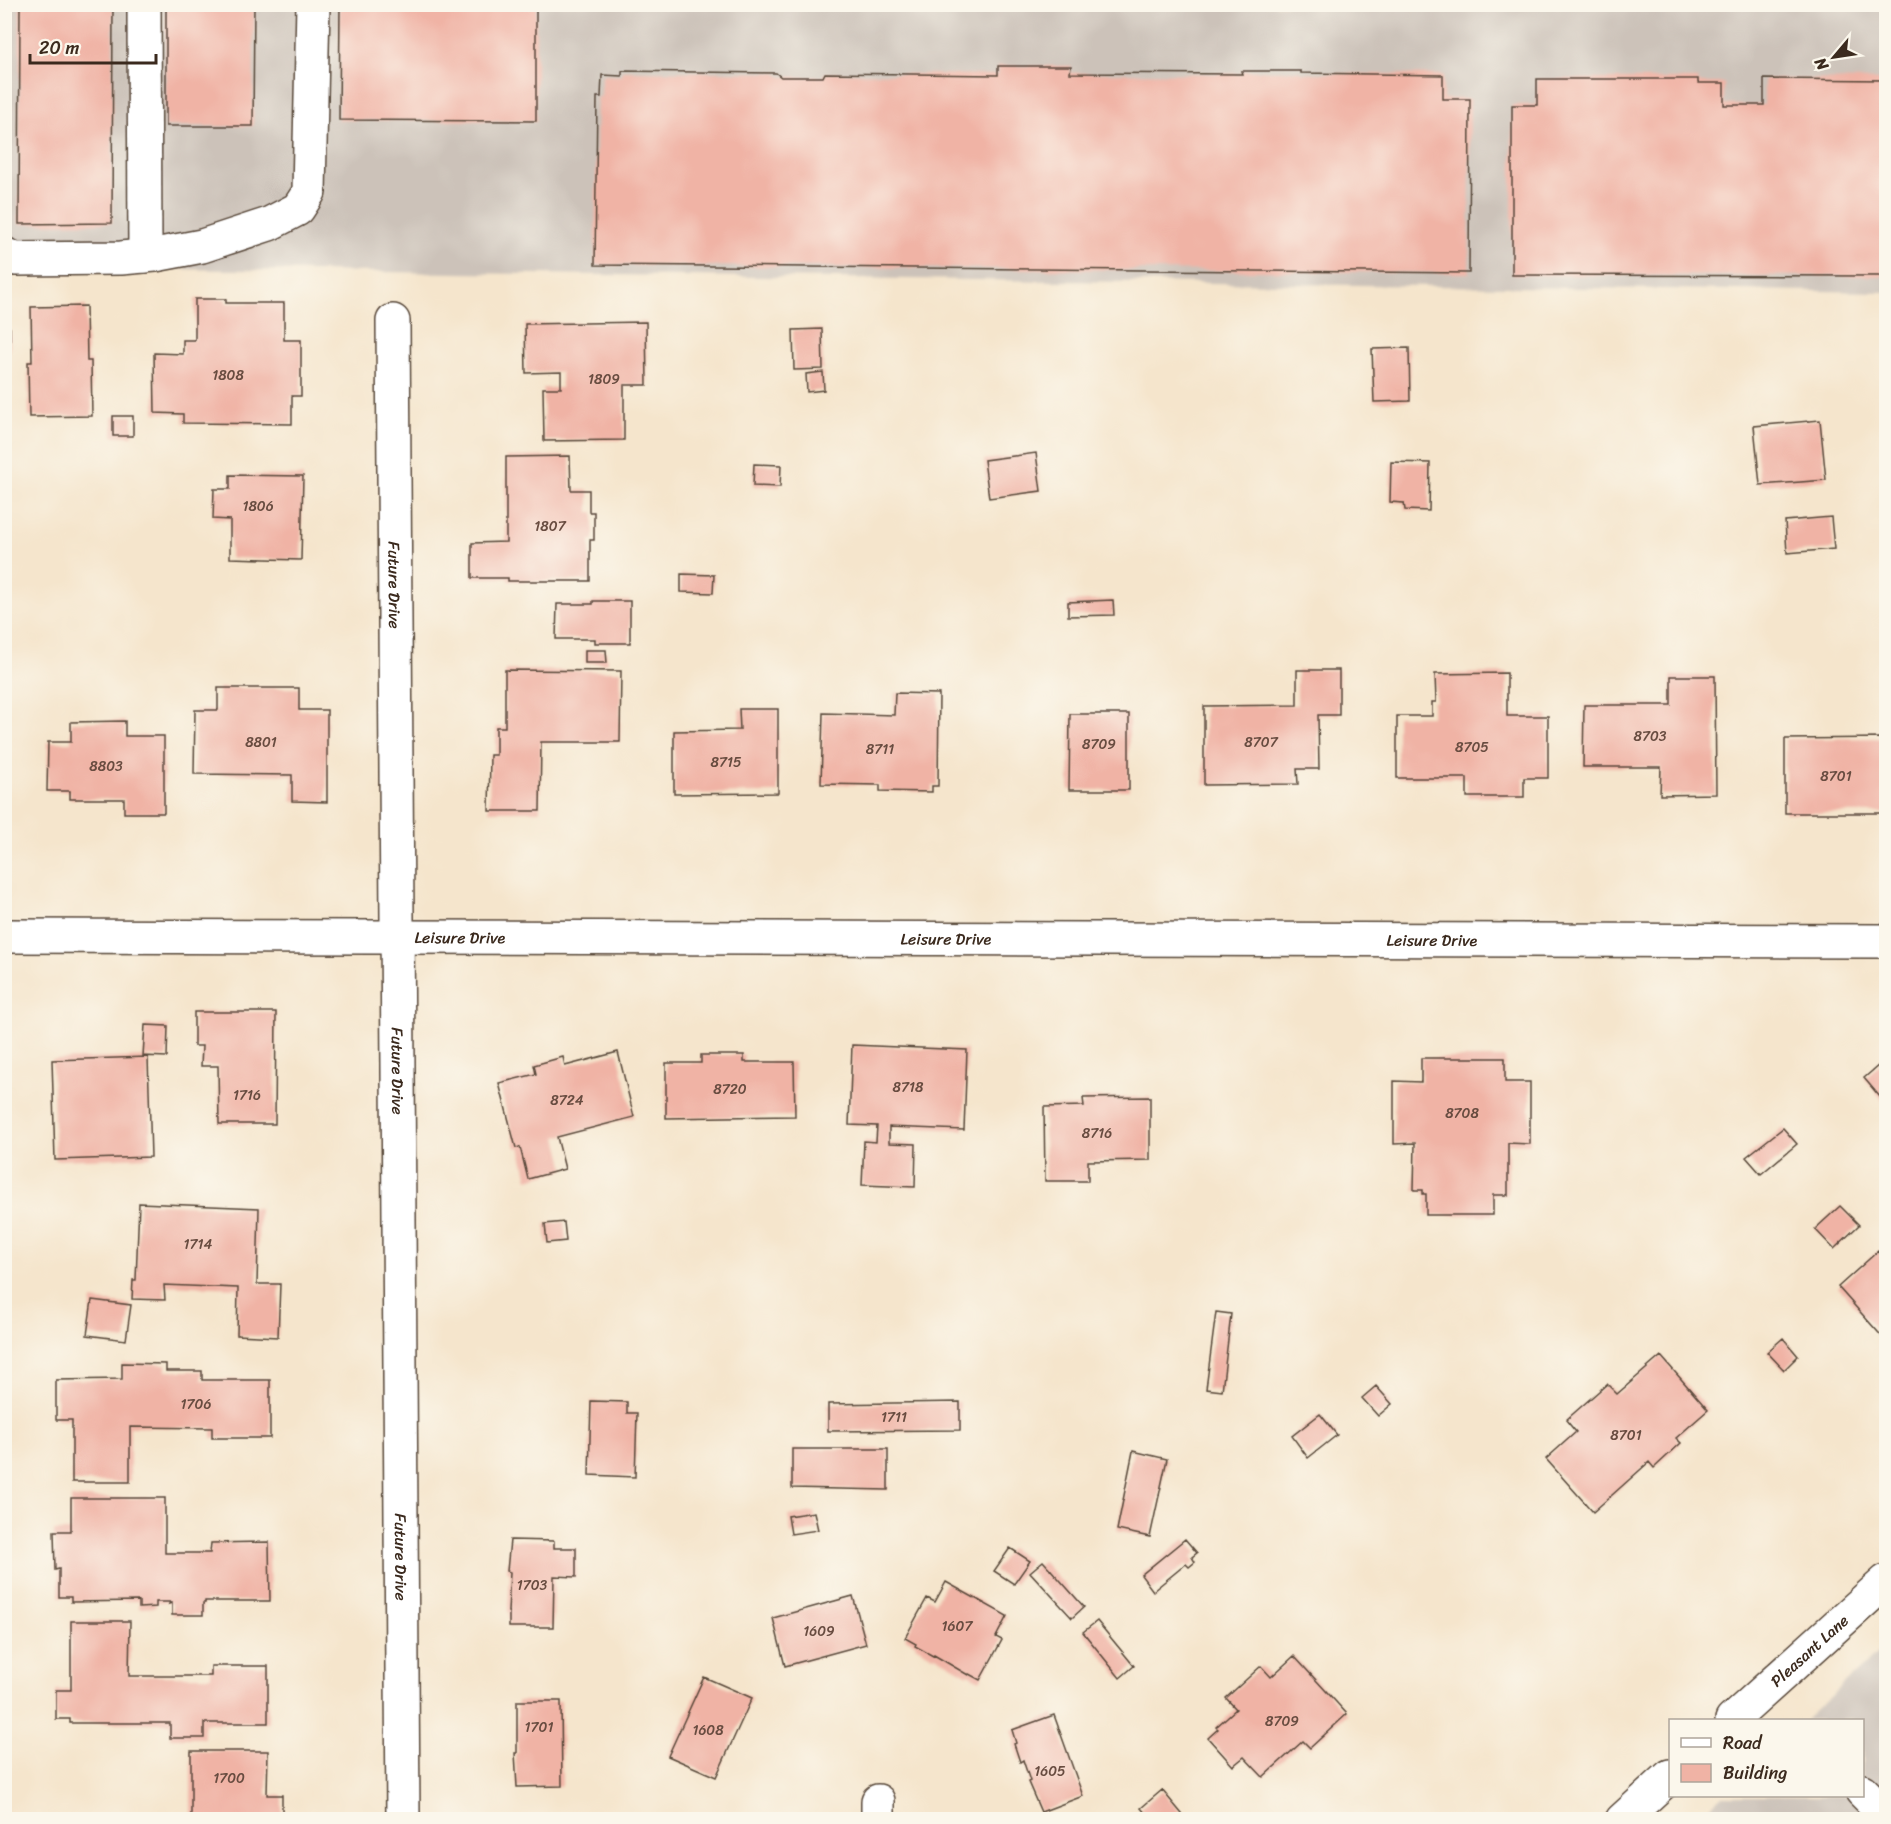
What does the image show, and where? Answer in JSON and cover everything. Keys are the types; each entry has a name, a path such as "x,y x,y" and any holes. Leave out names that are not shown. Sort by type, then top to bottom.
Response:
{"street":[{"path":"144,4 145,256"},
{"path":"4,254 15,259 145,256 202,246 269,224 298,209 309,192 313,4"},
{"name":"Future Drive","path":"393,321 403,1820"},
{"name":"Leisure Drive","path":"4,936 1887,941"},
{"name":"Pleasant Lane","path":"1733,1719 1887,1581"},
{"path":"1622,1820 1669,1778"},
{"path":"1864,1792 1887,1815"}],"shaded area":[{"path":"5,5 1886,5 1886,292 5,267"},
{"path":"1886,1646 1886,1819 1696,1820 1721,1797 1864,1797 1864,1719 1806,1719"}],"building":[{"path":"20,4 113,4 112,223 19,224"},
{"path":"166,4 254,4 253,126 166,126"},
{"path":"340,4 536,4 536,121 339,120"},
{"path":"998,66 1071,66 1070,73 1242,74 1241,71 1301,71 1301,73 1443,75 1443,99 1470,99 1469,273 595,265 597,97 601,97 602,75 622,76 622,71 776,73 781,77 823,77 825,73 998,75"},
{"path":"1537,79 1698,79 1698,83 1724,83 1724,105 1764,105 1764,79 1886,80 1886,276 1512,275 1512,105 1537,105"},
{"path":"195,299 226,299 226,303 284,303 284,340 301,340 301,396 292,396 292,424 183,423 183,414 155,413 154,353 183,354 183,340 195,340"},
{"path":"86,306 87,361 91,361 92,416 29,417 28,362 32,362 31,307"},
{"path":"646,322 647,385 624,385 624,440 544,441 543,388 561,388 561,372 526,373 525,324"},
{"path":"4,328 10,328 10,352 4,352"},
{"path":"822,329 823,369 794,370 793,330"},
{"path":"1409,348 1410,401 1374,402 1372,349"},
{"path":"823,372 824,390 807,392 806,374"},
{"path":"113,416 133,416 133,436 113,436"},
{"path":"1820,420 1826,480 1760,485 1754,426"},
{"path":"1036,453 1041,491 989,498 984,460"},
{"path":"570,456 571,490 589,490 589,512 594,512 594,540 590,540 590,581 508,581 508,578 472,578 472,543 506,542 506,457"},
{"path":"1391,462 1430,463 1429,511 1405,510 1404,503 1390,502"},
{"path":"754,464 781,465 780,487 753,486"},
{"path":"230,475 303,476 301,560 230,558 230,520 213,519 214,489 230,489"},
{"path":"1831,517 1834,549 1787,553 1785,521"},
{"path":"681,574 714,575 713,593 681,592"},
{"path":"1113,600 1114,615 1068,616 1068,602"},
{"path":"593,601 630,601 630,643 595,643 595,639 556,639 557,604 593,604"},
{"path":"585,650 606,650 607,663 585,663"},
{"path":"505,670 621,671 620,742 541,742 540,811 489,811 490,755 496,755 496,727 505,727"},
{"path":"1297,670 1339,670 1339,715 1318,715 1319,769 1297,769 1298,784 1204,785 1204,706 1297,705"},
{"path":"1507,673 1507,716 1548,716 1548,778 1524,778 1524,797 1467,797 1467,778 1397,778 1397,716 1432,716 1432,702 1436,702 1435,674"},
{"path":"1671,676 1715,676 1716,794 1660,795 1661,767 1583,767 1584,705 1671,705"},
{"path":"218,688 299,688 299,710 327,710 327,802 292,801 292,775 194,774 195,710 218,710"},
{"path":"895,693 939,694 938,786 932,786 932,792 880,791 880,785 821,784 823,713 894,715"},
{"path":"739,709 778,709 778,793 674,794 674,731 740,730"},
{"path":"1070,714 1129,714 1129,790 1069,790"},
{"path":"125,721 125,736 164,736 164,813 124,813 124,799 70,799 70,791 47,791 48,742 71,742 71,722"},
{"path":"1886,738 1886,813 1785,813 1785,739"},
{"path":"194,1012 276,1012 275,1124 219,1124 218,1066 201,1066 202,1046 194,1046"},
{"path":"145,1025 168,1026 167,1057 143,1056"},
{"path":"852,1045 967,1050 964,1130 889,1127 889,1143 916,1144 915,1187 862,1185 864,1141 876,1142 877,1126 849,1125"},
{"path":"618,1052 634,1117 557,1137 565,1169 528,1179 520,1147 516,1148 499,1083 536,1074 534,1065 563,1057 565,1066"},
{"path":"701,1055 744,1055 744,1062 794,1062 795,1116 666,1118 666,1063 701,1063"},
{"path":"148,1057 151,1157 55,1160 52,1060"},
{"path":"1421,1058 1505,1058 1505,1082 1530,1082 1530,1144 1508,1143 1508,1195 1493,1195 1493,1215 1426,1215 1426,1194 1423,1194 1423,1190 1414,1190 1415,1143 1394,1144 1394,1081 1421,1082"},
{"path":"1886,1059 1886,1104 1864,1078"},
{"path":"1150,1097 1150,1160 1088,1161 1088,1181 1045,1181 1044,1107 1084,1106 1083,1098"},
{"path":"1783,1128 1797,1144 1761,1174 1746,1157"},
{"path":"139,1203 259,1208 257,1284 280,1284 278,1337 237,1335 238,1288 164,1285 165,1300 132,1299 133,1280 136,1280"},
{"path":"1840,1206 1859,1225 1834,1249 1815,1229"},
{"path":"564,1222 566,1241 547,1243 545,1224"},
{"path":"1878,1251 1886,1260 1886,1341 1838,1287"},
{"path":"92,1300 131,1305 126,1340 87,1335"},
{"path":"1216,1312 1231,1314 1222,1391 1206,1389"},
{"path":"1783,1338 1798,1356 1784,1370 1767,1352"},
{"path":"1661,1356 1708,1410 1676,1438 1681,1443 1654,1468 1649,1462 1593,1512 1546,1459 1576,1432 1566,1420 1607,1384 1617,1394"},
{"path":"122,1363 166,1364 166,1371 202,1371 202,1380 270,1380 270,1438 212,1438 212,1428 130,1427 130,1482 72,1482 72,1420 56,1420 56,1380 122,1379"},
{"path":"1376,1386 1392,1404 1378,1416 1362,1398"},
{"path":"591,1401 627,1402 627,1413 637,1413 635,1477 589,1475"},
{"path":"960,1402 960,1430 828,1431 828,1404"},
{"path":"1320,1414 1337,1435 1308,1458 1292,1436"},
{"path":"792,1449 888,1449 888,1490 792,1488"},
{"path":"1133,1451 1167,1459 1150,1537 1117,1530"},
{"path":"71,1498 165,1498 165,1553 210,1553 211,1543 269,1542 270,1601 205,1601 203,1615 172,1615 172,1603 169,1604 170,1602 156,1602 156,1607 139,1608 139,1601 71,1602 71,1597 59,1597 59,1569 55,1570 54,1531 71,1531"},
{"path":"814,1512 818,1530 791,1534 788,1516"},
{"path":"1185,1539 1197,1553 1192,1557 1195,1562 1189,1567 1186,1564 1153,1591 1141,1575"},
{"path":"510,1540 554,1541 554,1548 576,1548 576,1577 554,1576 553,1627 509,1627 510,1572 507,1571"},
{"path":"1010,1548 1030,1561 1014,1584 994,1571"},
{"path":"1043,1561 1084,1607 1072,1618 1030,1572"},
{"path":"946,1582 1007,1616 996,1637 1002,1640 980,1680 915,1646 916,1644 905,1638 927,1598 935,1602"},
{"path":"853,1596 866,1644 785,1666 773,1618"},
{"path":"71,1621 130,1621 129,1676 211,1676 211,1666 268,1666 268,1723 204,1723 204,1738 170,1738 170,1723 70,1723 70,1719 56,1719 56,1690 71,1690"},
{"path":"1097,1621 1134,1666 1120,1678 1083,1632"},
{"path":"1294,1656 1347,1714 1310,1748 1303,1741 1263,1777 1244,1757 1233,1766 1208,1738 1218,1729 1216,1727 1236,1709 1226,1698 1261,1666 1271,1677"},
{"path":"704,1677 752,1698 716,1777 668,1756"},
{"path":"517,1701 561,1701 562,1786 517,1787 515,1753 517,1753"},
{"path":"1054,1715 1083,1796 1041,1812 1028,1782 1030,1781 1023,1760 1020,1762 1012,1730"},
{"path":"191,1751 268,1751 267,1795 282,1795 282,1820 191,1820"},
{"path":"1162,1790 1187,1820 1151,1820 1141,1808"}]}
